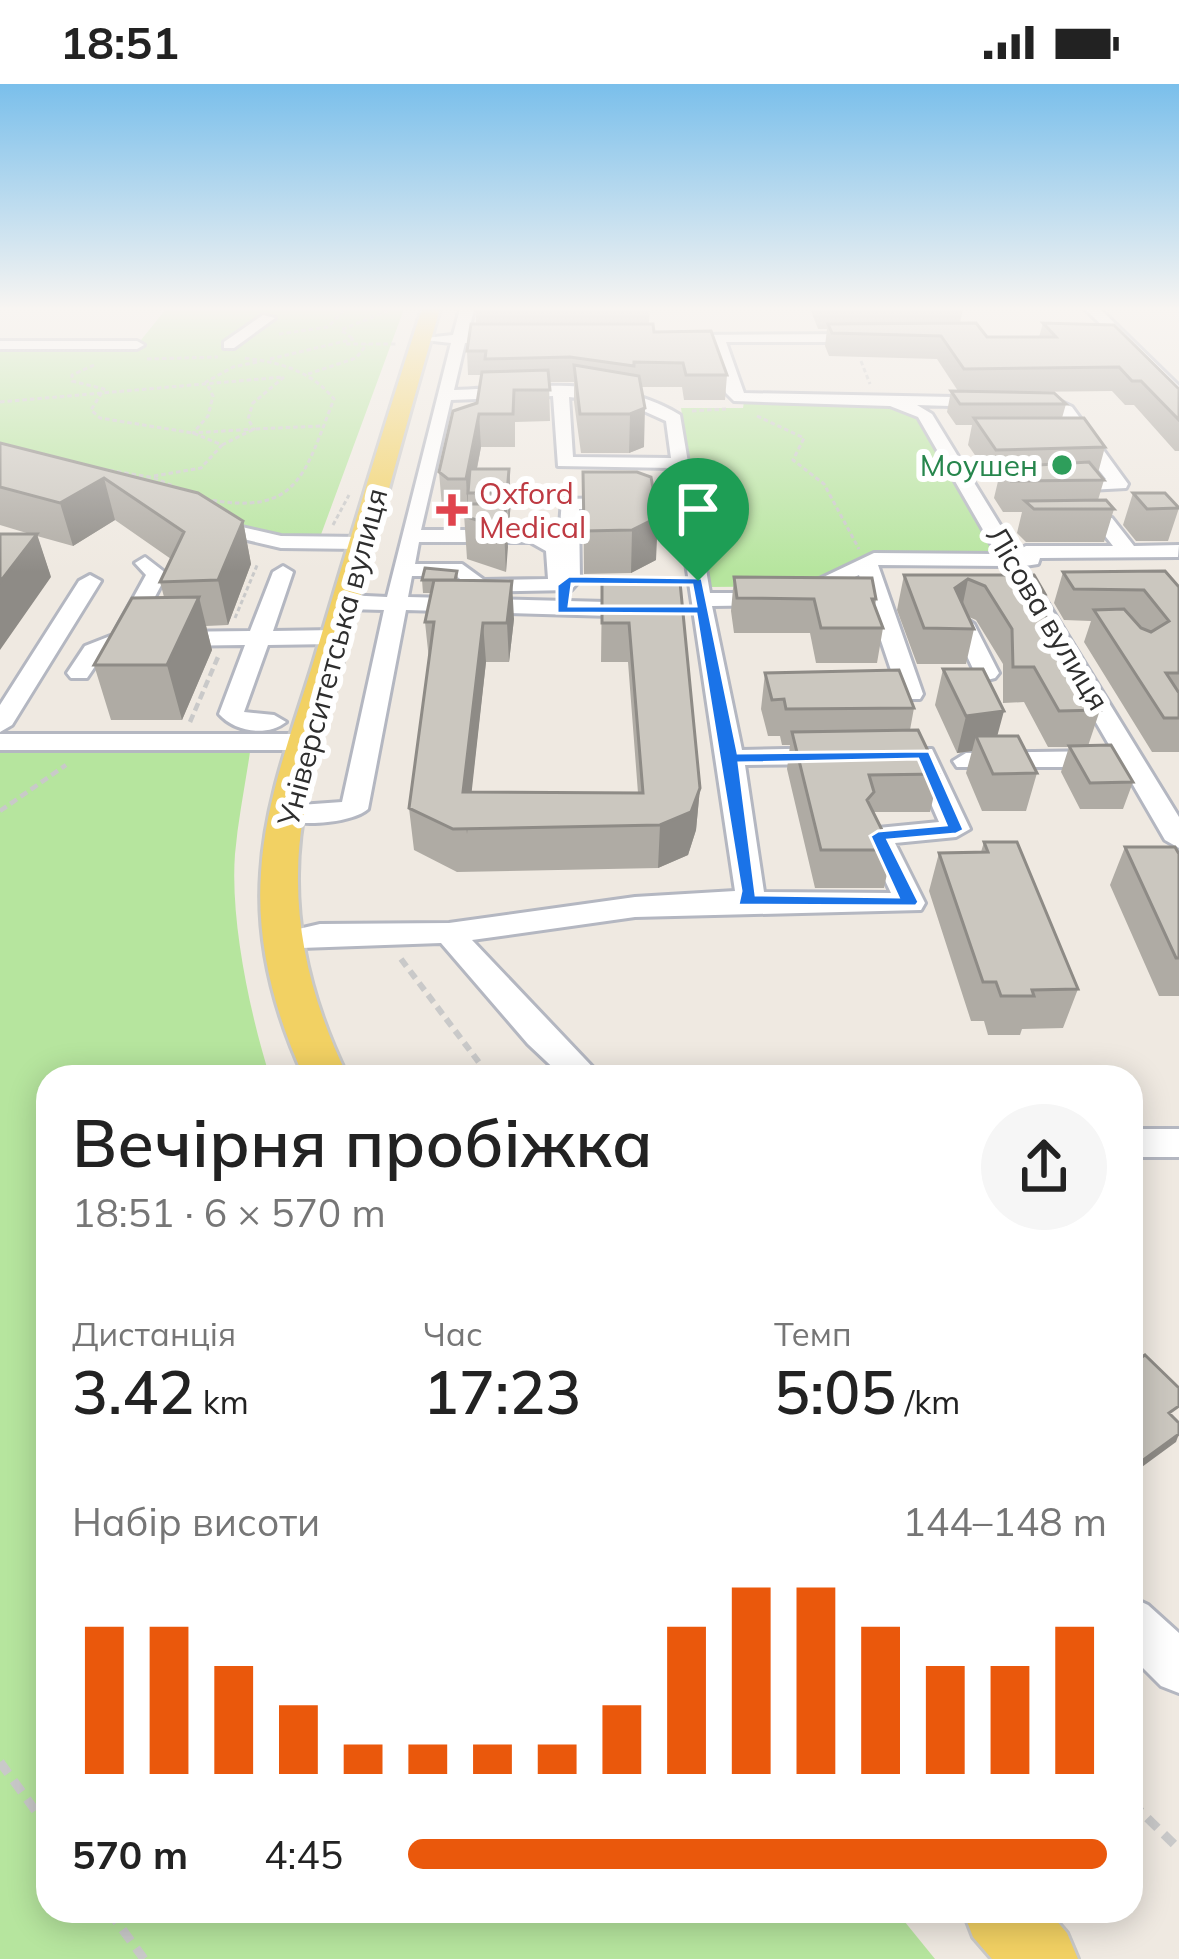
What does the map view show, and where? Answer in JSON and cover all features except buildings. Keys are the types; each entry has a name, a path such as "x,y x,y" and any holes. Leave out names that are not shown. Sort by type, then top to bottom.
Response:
{"main road":[{"name":"Університетська вулиця","path":"322,1065 284,942 279,901 286,814 405,396"},
{"path":"1010,1923 1041,1959"}],"street":[{"path":"286,814 354,809 446,396"},
{"path":"561,396 564,462 682,463"},
{"path":"603,396 628,398 658,408 676,424 698,594 731,758 750,891 744,901"},
{"path":"737,396 745,402 799,396"},
{"path":"845,396 894,402 1047,402 1064,409 1075,435 1119,485 1046,488 1033,469"},
{"name":"Лісова вулиця","path":"894,402 924,414 945,435 992,523 1024,557 1037,598 1068,631 1101,707 1179,840"},
{"path":"562,610 569,503 687,503"},
{"path":"180,518 267,540 362,543"},
{"path":"992,523 1105,522 1128,552"},
{"path":"411,536 534,536 556,548 557,580 566,582"},
{"path":"345,602 562,610 698,594 795,598 867,561 1178,551"},
{"path":"867,561 911,694"},
{"path":"122,639 157,574 145,563"},
{"path":"404,570 462,570 478,586 566,582"},
{"path":"283,572 232,718 309,732"},
{"path":"0,725 90,581"},
{"path":"1011,598 1037,598"},
{"path":"963,624 987,674"},
{"path":"79,673 93,651 122,639 335,637"},
{"path":"1072,708 1101,707"},
{"path":"0,742 309,732"},
{"path":"284,942 351,934 449,933 635,908 744,901 910,902 878,836 956,830 923,754 731,758"},
{"path":"967,761 1131,759"},
{"path":"449,933 572,1065"},
{"path":"1143,1144 1179,1143"},
{"path":"1143,1634 1179,1668"}],"path":[{"path":"0,402 64,396"},
{"path":"101,396 91,410 100,418 193,434 221,445"},
{"path":"193,434 208,416 213,396"},
{"path":"254,429 248,419 262,396"},
{"path":"101,469 145,476 213,502 270,504 291,491 312,462 332,396"},
{"path":"658,408 706,411 745,402 804,438 793,460 824,484 867,561"},
{"path":"193,434 323,425"},
{"path":"145,476 201,467 221,445 254,429"},
{"path":"566,582 698,594"},
{"path":"0,811 90,742"},
{"path":"351,934 396,952 481,1065"},
{"path":"0,1762 36,1812"},
{"path":"1143,1814 1179,1849"},
{"path":"118,1923 144,1959"}],"green space":[{"path":"0,396 372,396 319,540 286,539 0,466"},
{"path":"744,402 882,403 916,412 996,557 864,557 810,586 708,587 681,408 743,408"},
{"path":"0,752 250,752 234,880 249,996 267,1065 36,1065 36,1923 906,1923 935,1959 0,1959"}],"place":[{"name":"Моушен","path":"1062,465"},
{"name":"Oxford Medical","path":"452,510"}],"route":[{"path":"698,581 569,580 563,585 562,610 702,610 731,758 750,891 744,901 910,902 878,836 956,830 923,754 731,758 698,581"}]}
